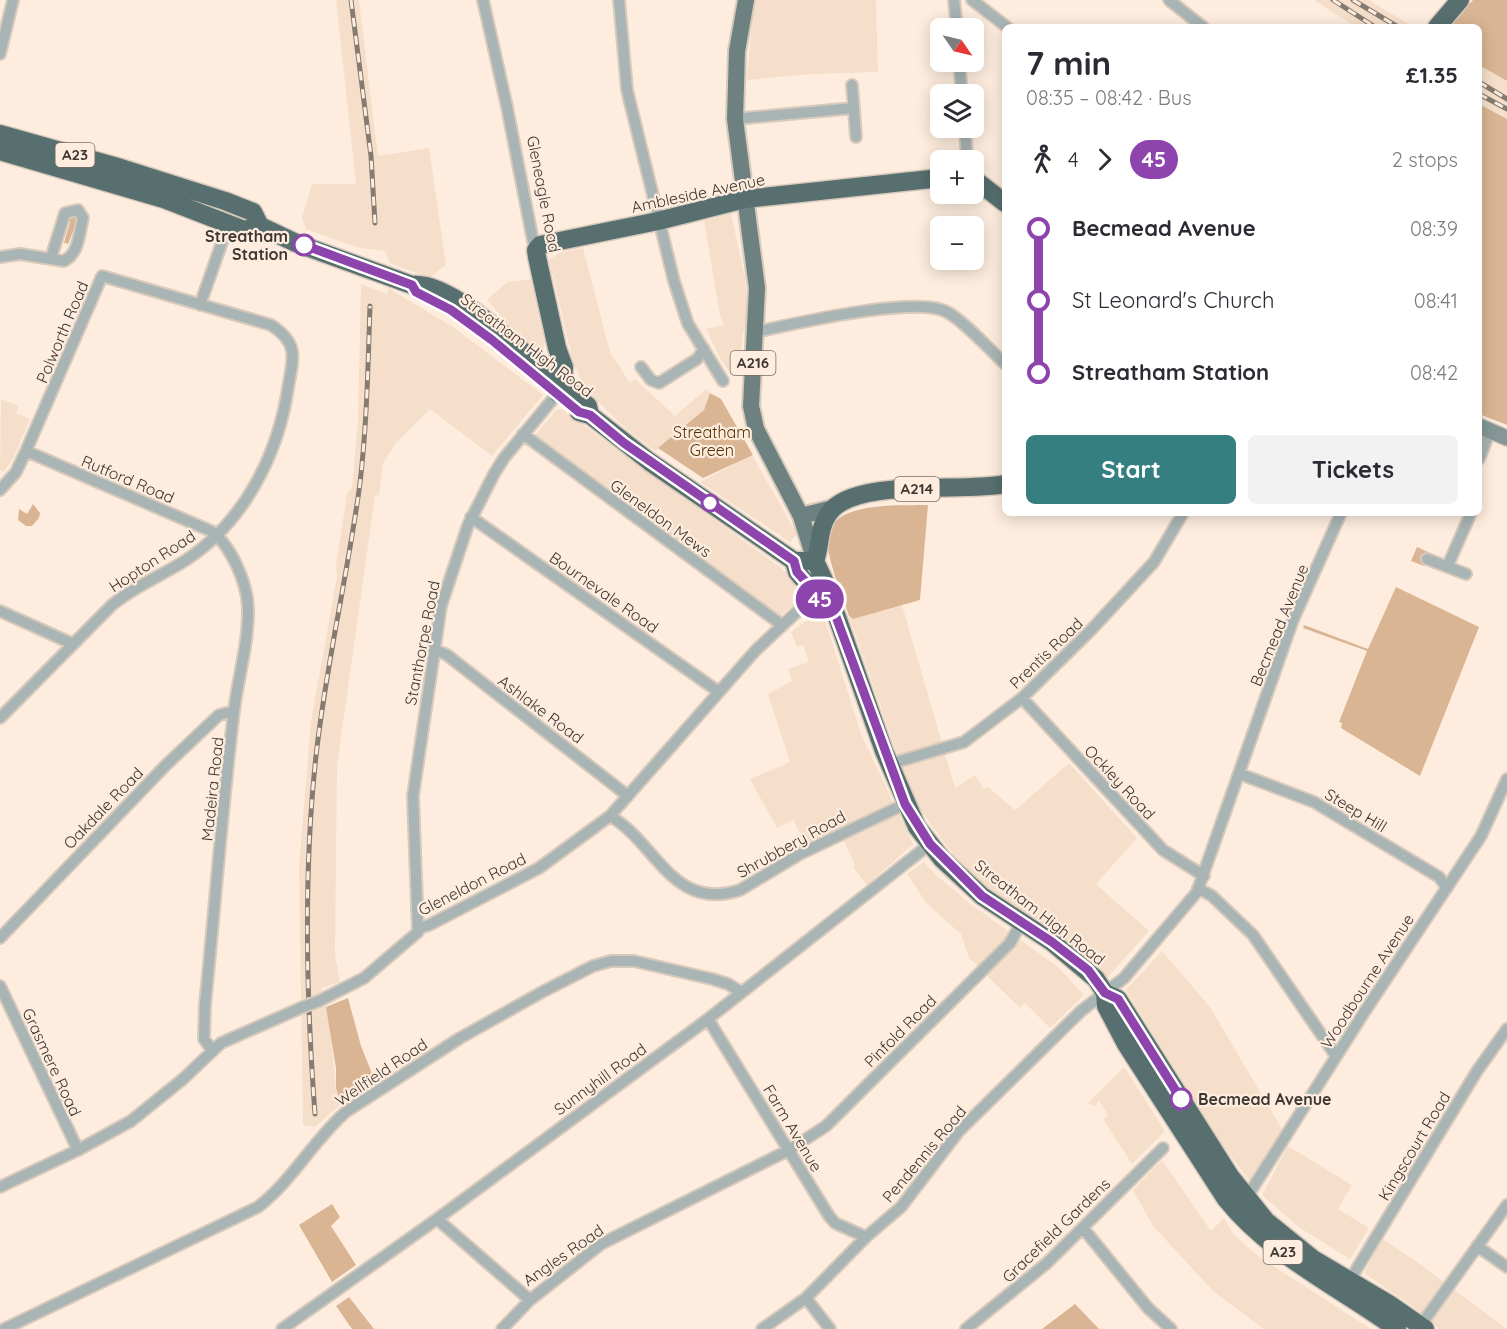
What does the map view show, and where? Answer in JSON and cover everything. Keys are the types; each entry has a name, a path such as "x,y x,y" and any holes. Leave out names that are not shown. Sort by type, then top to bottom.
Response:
{"highway":[{"path":"1440,23 1460,0"},
{"name":"Streatham High Road","path":"0,134 122,168 241,207 253,212 260,226 296,243 412,285 420,284 456,301 496,327 534,361 579,412 590,415 624,443 794,561 797,572 835,614"},
{"name":"Streatham High Road","path":"0,151 164,199 244,230 260,226"},
{"name":"Ambleside Avenue","path":"538,247 745,199 930,179"},
{"path":"984,187 1002,201"},
{"name":"Gleneagle Road","path":"538,247 537,257 557,348 564,367 559,389"},
{"name":"Streatham High Road","path":"412,285 416,292 451,310 559,389"},
{"path":"534,361 544,362 557,348"},
{"name":"A214","path":"833,508 862,494 886,489 971,488 1002,484"},
{"path":"794,561 815,561 819,532 833,508"},
{"name":"Streatham High Road","path":"815,561 905,804 930,844 982,896 1052,942 1088,970 1105,993 1106,1006 1126,1044 1220,1189 1243,1220 1305,1269 1350,1295 1397,1329"},
{"name":"A23","path":"1105,993 1118,999 1234,1182 1276,1230 1313,1259 1350,1280 1421,1328"}],"main road":[{"name":"A216","path":"746,0 736,61 735,119 757,288 751,387 756,429 801,516 815,561"},
{"path":"1485,428 1507,438"},
{"path":"801,516 833,508"}],"street":[{"path":"0,54 13,0"},
{"name":"Gleneagle Road","path":"483,0 533,241 538,247"},
{"path":"619,0 627,90 658,221 683,311 723,381"},
{"path":"954,0 956,18"},
{"path":"972,0 1002,24"},
{"path":"1169,0 1199,24"},
{"path":"852,85 856,137"},
{"path":"735,119 854,108"},
{"path":"0,257 20,254 64,261 74,252 83,218 78,210 65,213 51,258"},
{"path":"200,305 228,225"},
{"name":"Polworth Road","path":"0,490 16,472 102,276 200,305"},
{"name":"Hopton Road","path":"0,718 129,590 185,560 217,535 233,517 275,447 282,422 293,357 288,338 271,325 200,305"},
{"path":"756,332 829,316 925,308 946,311 1002,361"},
{"path":"641,367 651,380 659,382 697,359 704,350"},
{"name":"Stanthorpe Road","path":"419,928 413,796 441,606 471,517 504,458 559,389"},
{"path":"1482,444 1485,428"},
{"name":"Gleneldon Mews","path":"523,434 782,625"},
{"name":"Rutford Road","path":"26,451 217,535"},
{"name":"Prentis Road","path":"890,764 964,742 1022,698 1092,629 1154,562 1181,516"},
{"name":"Becmead Avenue","path":"1105,993 1129,972 1198,888 1204,876 1293,620 1340,516"},
{"path":"1448,565 1470,516"},
{"name":"Bournevale Road","path":"471,517 718,692"},
{"name":"Madeira Road","path":"212,1050 204,1039 205,1005 234,711 247,627 248,605 237,569 217,535"},
{"path":"1427,559 1448,565 1466,574"},
{"name":"Gleneldon Road","path":"0,1187 78,1150 131,1121 183,1079 212,1050 236,1035 329,996 364,978 416,936 419,928 539,868 610,816 756,650 816,594"},
{"path":"0,611 73,644"},
{"name":"Ashlake Road","path":"433,649 447,655 628,796"},
{"name":"Ockley Road","path":"1022,698 1163,850 1204,876"},
{"name":"Oakdale Road","path":"0,938 174,756 219,715 234,711"},
{"name":"Steep Hill","path":"1239,774 1314,802 1439,878 1447,888"},
{"name":"Woodbourne Avenue","path":"1247,1197 1336,1056 1488,825 1507,779"},
{"name":"Shrubbery Road","path":"610,816 678,882 700,893 724,896 740,890 832,837 905,804"},
{"name":"Sunnyhill Road","path":"282,1329 437,1219 708,1019 930,844"},
{"path":"1198,888 1212,896 1246,927 1336,1056"},
{"name":"Pinfold Road","path":"789,1150 826,1126 1010,943 1021,923"},
{"name":"Wellfield Road","path":"4,1329 258,1207 274,1194 334,1122 353,1107 460,1038 581,971 611,961 633,961 712,979 734,986 741,992"},
{"name":"Grasmere Road","path":"0,986 78,1150"},
{"name":"Pendennis Road","path":"762,1329 806,1298 866,1237 901,1207 959,1131 1060,1031 1105,993"},
{"name":"Farm Avenue","path":"708,1019 829,1216 835,1223 866,1237"},
{"name":"Kingscourt Road","path":"1350,1280 1477,1071 1507,1029"},
{"name":"Gracefield Gardens","path":"966,1329 1047,1263 1163,1148"},
{"name":"Angles Road","path":"437,1219 530,1300 601,1244 789,1150"},
{"path":"1421,1328 1507,1205"},
{"path":"1083,1228 1148,1308 1171,1329"},
{"path":"1477,1246 1507,1267"},
{"path":"806,1298 830,1329"},
{"path":"502,1329 530,1300"}],"shaded area":[{"path":"336,0 359,0 378,156 429,148 446,265 429,278 390,263 385,251 355,247 306,229 302,218 312,184 356,184"},
{"path":"754,0 876,0 878,72 812,74 747,80"},
{"path":"1314,0 1369,0 1408,24 1351,24"},
{"path":"1482,67 1507,81 1507,119 1482,106"},
{"path":"731,214 745,277 748,325 743,333 739,370 736,374 730,372 721,360 706,329 724,325 720,316 704,221"},
{"path":"583,248 610,352 630,383 635,379 675,416 706,389 710,393 704,410 655,451 623,426 596,400 580,378 573,361 549,260 559,253"},
{"path":"531,279 545,342 543,349 538,352 532,351 487,300 507,282"},
{"path":"361,284 387,294 388,288 453,327 543,395 492,456 430,409 395,444 383,464 379,495 375,496 337,766 335,955 340,982 321,988 329,1019 336,1089 339,1097 344,1101 315,1127 303,1125 299,867 311,721 337,577 336,565 347,494 352,488 358,419"},
{"path":"1,399 19,406 16,413 30,419 14,457 4,472 0,470"},
{"path":"561,409 780,567 796,580 804,595 779,617 531,440 555,411"},
{"path":"752,455 797,534 790,542 700,482"},
{"path":"902,605 955,788 975,775 984,789 988,787 1015,810 1069,763 1137,838 1096,884 1149,931 1107,978 1081,953 998,898 960,864 913,800 849,616 853,619"},
{"path":"817,613 826,623 861,734 913,844 867,885 853,867 855,865 844,841 812,855 793,820 777,828 750,779 790,762 768,694 792,681 788,669 809,662 803,645 797,647 791,632"},
{"path":"924,862 972,905 1058,967 1084,995 1050,1028 1025,1003 1020,1008 969,958 961,934 927,904 907,874"},
{"path":"1162,951 1210,1007 1282,1129 1250,1181 1220,1142 1126,990"},
{"path":"1124,1067 1165,1131 1132,1164 1103,1119 1108,1115 1099,1101 1094,1106 1088,1103"},
{"path":"1288,1146 1352,1185 1338,1209 1369,1228 1350,1259 1300,1228 1262,1195"},
{"path":"1162,1160 1211,1231 1224,1218 1234,1235 1261,1258 1371,1329 1264,1329 1214,1292 1153,1226 1133,1190"},
{"path":"1383,1239 1507,1329 1439,1329 1412,1306 1364,1273"}],"green space":[{"path":"1473,0 1507,0 1507,81 1482,67 1482,24 1452,24"},
{"path":"1482,106 1507,119 1507,425 1482,415"},
{"path":"80,214 68,244 64,243 70,222 68,218"},
{"name":"Streatham Green","path":"710,393 721,399 753,455 703,478 658,448 704,410"},
{"path":"33,504 40,513 39,518 32,526 26,526 18,520 19,509 27,514"},
{"path":"928,505 920,600 853,619 849,616 828,549 829,533 836,521 848,513 881,506"},
{"path":"1417,547 1430,553 1424,566 1411,561"},
{"path":"1396,587 1479,627 1420,776 1341,728 1342,723 1339,722 1367,651 1303,628 1304,625 1368,649"},
{"path":"348,998 361,1046 375,1081 344,1101 339,1097 336,1088 336,1068 326,1007"},
{"path":"332,1204 340,1217 331,1226 356,1265 332,1282 299,1225"},
{"path":"349,1297 374,1329 352,1329 336,1306"},
{"path":"1075,1304 1099,1329 1042,1329"}],"railway":[{"path":"351,0 371,156 375,223"},
{"path":"1333,0 1370,24"},
{"path":"1353,0 1393,24"},
{"path":"1482,84 1507,99"},
{"path":"1482,96 1507,109"},
{"path":"315,1114 308,980 309,845 316,756 325,687 360,483 366,416 370,306"}],"bus line":[{"name":"45","path":"304,245 412,285 416,292 451,310 477,328 579,412 590,415 624,443 794,561 797,572 826,607 835,614 884,752 917,827 942,859 982,896 1052,942 1088,970 1105,993 1118,999 1181,1099"}],"place":[{"name":"Streatham Station","path":"304,245"},
{"name":"Becmead Avenue","path":"1181,1099"}]}
